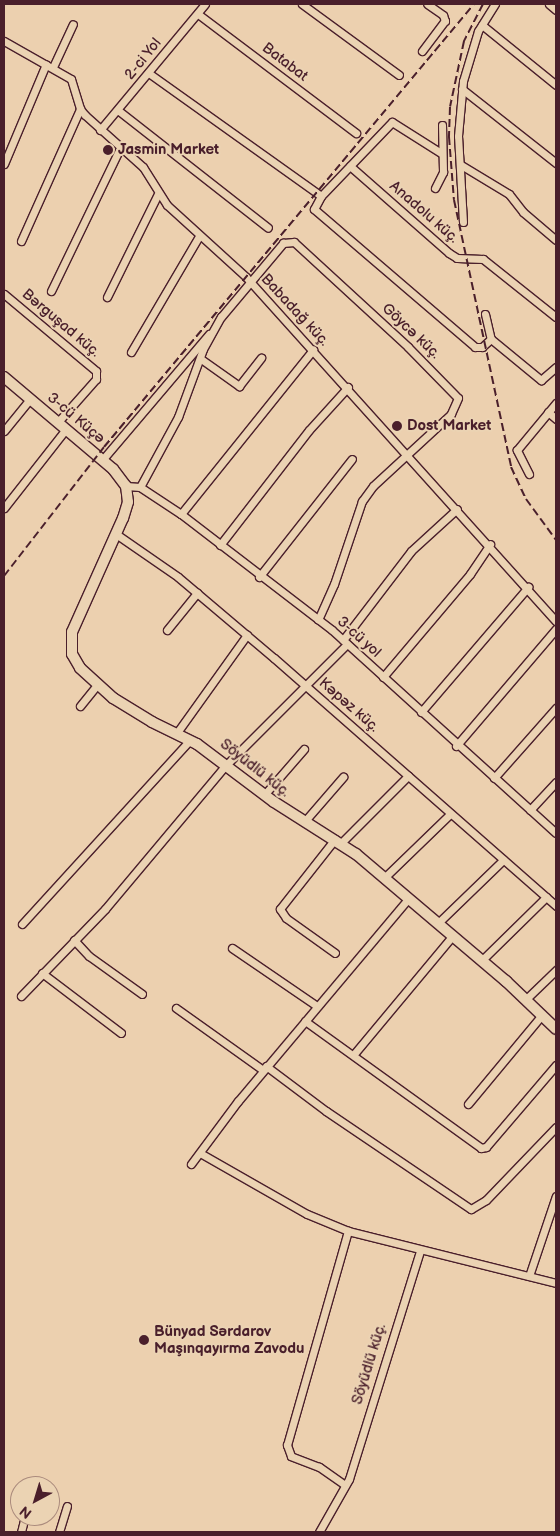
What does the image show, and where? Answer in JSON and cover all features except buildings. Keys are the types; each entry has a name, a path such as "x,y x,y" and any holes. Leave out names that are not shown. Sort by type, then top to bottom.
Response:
{"street":[{"name":"2-ci Yol","path":"100,130 119,111 150,74 205,4"},
{"path":"302,4 399,75"},
{"path":"422,51 445,21 443,15 427,4"},
{"path":"463,222 458,136 462,89 474,41 495,4"},
{"path":"549,4 556,10"},
{"name":"Batabat","path":"198,14 356,133"},
{"path":"4,164 49,65 72,24"},
{"path":"482,25 556,85"},
{"name":"Babadağ küç.","path":"4,41 71,79 80,109 100,130 143,167 158,194 199,236 249,282 348,387 490,544 556,621"},
{"path":"150,74 321,196"},
{"path":"462,89 556,163"},
{"path":"21,241 80,109"},
{"path":"119,111 268,228"},
{"path":"441,153 392,122 321,196 314,209 475,347 482,347 491,339"},
{"path":"435,188 443,172 441,153 442,125"},
{"path":"51,291 120,148"},
{"path":"461,165 509,194 523,212 556,240"},
{"name":"Anadolu küç.","path":"350,166 449,253 457,258 483,259 556,317"},
{"path":"107,296 158,194"},
{"path":"131,352 199,236"},
{"name":"Göycə küç.","path":"249,282 284,243 289,241 299,246 455,392 458,398 455,410 408,453 362,501 334,584 318,620"},
{"path":"103,459 194,348 215,328 249,282"},
{"name":"Bərguşad küç.","path":"4,294 96,371 96,379 62,426"},
{"path":"484,314 491,339 540,380 556,367"},
{"path":"140,487 178,417 215,328"},
{"path":"181,514 313,350"},
{"path":"201,359 239,386 262,358"},
{"name":"3-cü Küçə","path":"4,377 103,459 126,486"},
{"path":"220,545 282,464 348,387"},
{"path":"4,431 30,400"},
{"path":"529,474 517,450 556,403"},
{"path":"548,412 556,419"},
{"path":"4,508 62,426"},
{"path":"259,577 352,459"},
{"name":"3-cü yol","path":"126,486 140,487 181,514 259,577 318,620 345,642 456,746 556,833"},
{"name":"Söyüdlü küç.","path":"126,486 126,509 72,632 71,648 75,661 97,685 132,710 190,740 264,795 304,822 338,841 385,877 482,960 556,1029"},
{"path":"20,996 74,940 226,765 306,686 345,642 412,551 457,509"},
{"name":"Kəpəz küç.","path":"116,534 197,593 247,635 556,906"},
{"path":"383,677 470,574 490,544"},
{"path":"421,712 528,587"},
{"path":"167,630 197,593"},
{"path":"456,746 556,629"},
{"path":"176,734 247,635"},
{"path":"80,706 97,685"},
{"path":"494,778 556,708"},
{"path":"22,924 190,740"},
{"path":"264,795 304,749"},
{"path":"335,953 286,918 280,909 338,841 408,776"},
{"path":"304,822 344,777"},
{"path":"530,810 556,782"},
{"path":"385,877 450,814"},
{"path":"438,923 503,860"},
{"path":"482,960 546,897"},
{"path":"192,1164 265,1068 409,898"},
{"path":"354,1054 452,936"},
{"path":"74,940 89,956 142,994"},
{"path":"232,948 317,1006"},
{"path":"526,999 556,970"},
{"path":"42,973 121,1033"},
{"path":"176,1008 471,1209 486,1200 556,1127"},
{"path":"468,1104 542,1014"},
{"path":"305,1020 483,1148 539,1088 556,1064"},
{"path":"200,1153 307,1214 348,1231 420,1251 556,1283"},
{"path":"529,1276 556,1196"},
{"path":"345,1485 319,1466 291,1456 287,1445 348,1231"},
{"name":"Söyüdlü küç.","path":"318,1532 345,1485 420,1251"},
{"path":"59,1532 67,1506"}],"railway":[{"path":"4,576 104,447 474,4"},
{"path":"483,4 464,41 450,107 449,137 454,200 511,467 526,499 556,540"}],"place":[{"name":"Jasmin Market","path":"108,150"},
{"name":"Dost Market","path":"397,426"},
{"name":"Bünyad Sərdarov Maşınqayırma Zavodu","path":"144,1340"}]}
